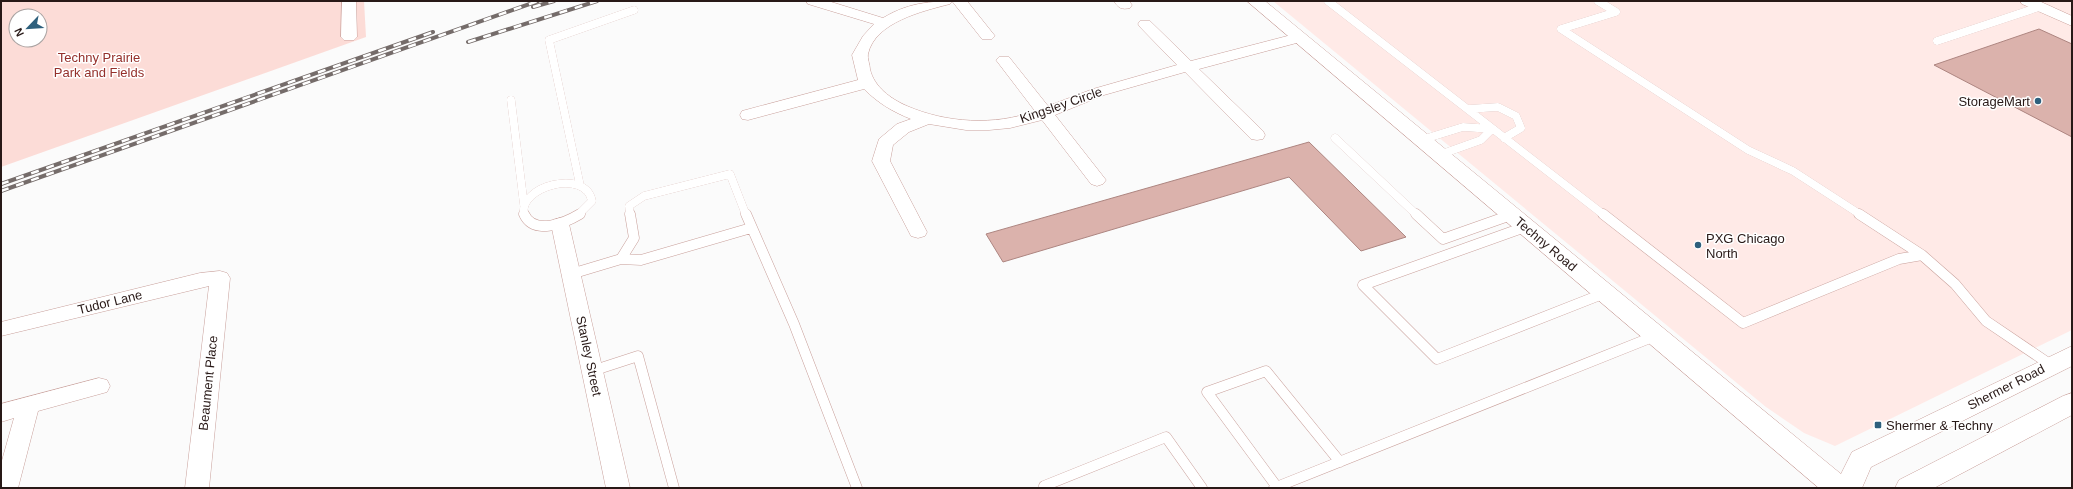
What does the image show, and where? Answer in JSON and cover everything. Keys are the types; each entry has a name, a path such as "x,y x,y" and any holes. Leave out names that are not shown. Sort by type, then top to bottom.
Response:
{"main road":[{"name":"Techny Road","path":"1255,1 1838,488"},
{"name":"Shermer Road","path":"1848,488 1861,460 2062,360"},
{"path":"1909,488 2072,404"}],"street":[{"path":"349,1 349,37"},
{"path":"813,1 885,23"},
{"path":"748,116 867,83 860,55 869,38 885,23 909,11 945,1"},
{"path":"959,1 987,36"},
{"path":"2033,4 2072,22"},
{"path":"1145,24 1257,135"},
{"name":"Kingsley Circle","path":"867,83 881,97 903,110 928,119 961,125 1001,125 1030,119 1090,94 1299,38"},
{"path":"1004,60 1097,180"},
{"path":"918,232 881,161 885,143 903,128 928,119"},
{"name":"Stanley Street","path":"560,224 618,488"},
{"name":"Tudor Lane","path":"1,329 200,280 220,278"},
{"name":"Beaument Place","path":"197,488 220,278"},
{"path":"1,413 99,386"},
{"path":"6,488 29,405"}],"lane":[{"path":"1328,1 1743,323 1899,259 1922,255"},
{"path":"1598,1 1616,12 1561,29 1748,150 1793,171 1922,255 1955,284 1986,321 2062,360"},
{"path":"1937,41 2033,4"},
{"path":"580,185 549,40 634,10"},
{"path":"511,100 524,205 523,212 526,218 539,225 560,224 581,214 592,201 591,194 587,189 580,185 559,184 548,187 529,198 524,205"},
{"path":"1468,109 1498,107 1516,116 1521,128 1504,138"},
{"path":"1421,140 1463,127 1492,129"},
{"path":"1439,155 1481,140 1492,129"},
{"path":"1335,138 1442,239 1518,221"},
{"path":"621,259 634,238 629,206 644,196 730,174 751,228 760,241 794,324 857,488"},
{"path":"1518,221 1363,285 1437,359 1605,293"},
{"path":"571,274 621,259 641,260 751,228"},
{"path":"1340,462 1266,371 1207,392 1275,487 1340,462 1656,336"},
{"path":"592,371 638,356 674,488"},
{"path":"1043,487 1166,437 1202,488"}],"shaded area":[{"path":"1273,1 2072,1 2072,330 1835,446 1804,433 1766,407"}],"green space":[{"name":"Techny Prairie Park and Fields","path":"1,1 364,1 366,37 1,167"}],"building":[{"name":"StorageMart","path":"2039,29 2072,44 2072,137 1934,65"},
{"path":"1309,142 1406,237 1361,251 1289,177 1003,262 986,234"}],"railway":[{"path":"1,191 538,1"},
{"path":"533,7 554,1"},
{"path":"468,42 597,1"},
{"path":"1,184 433,32"}],"place":[{"name":"StorageMart","path":"2038,101"},
{"name":"PXG Chicago North","path":"1698,245"},
{"name":"Shermer & Techny","path":"1878,425"}]}
